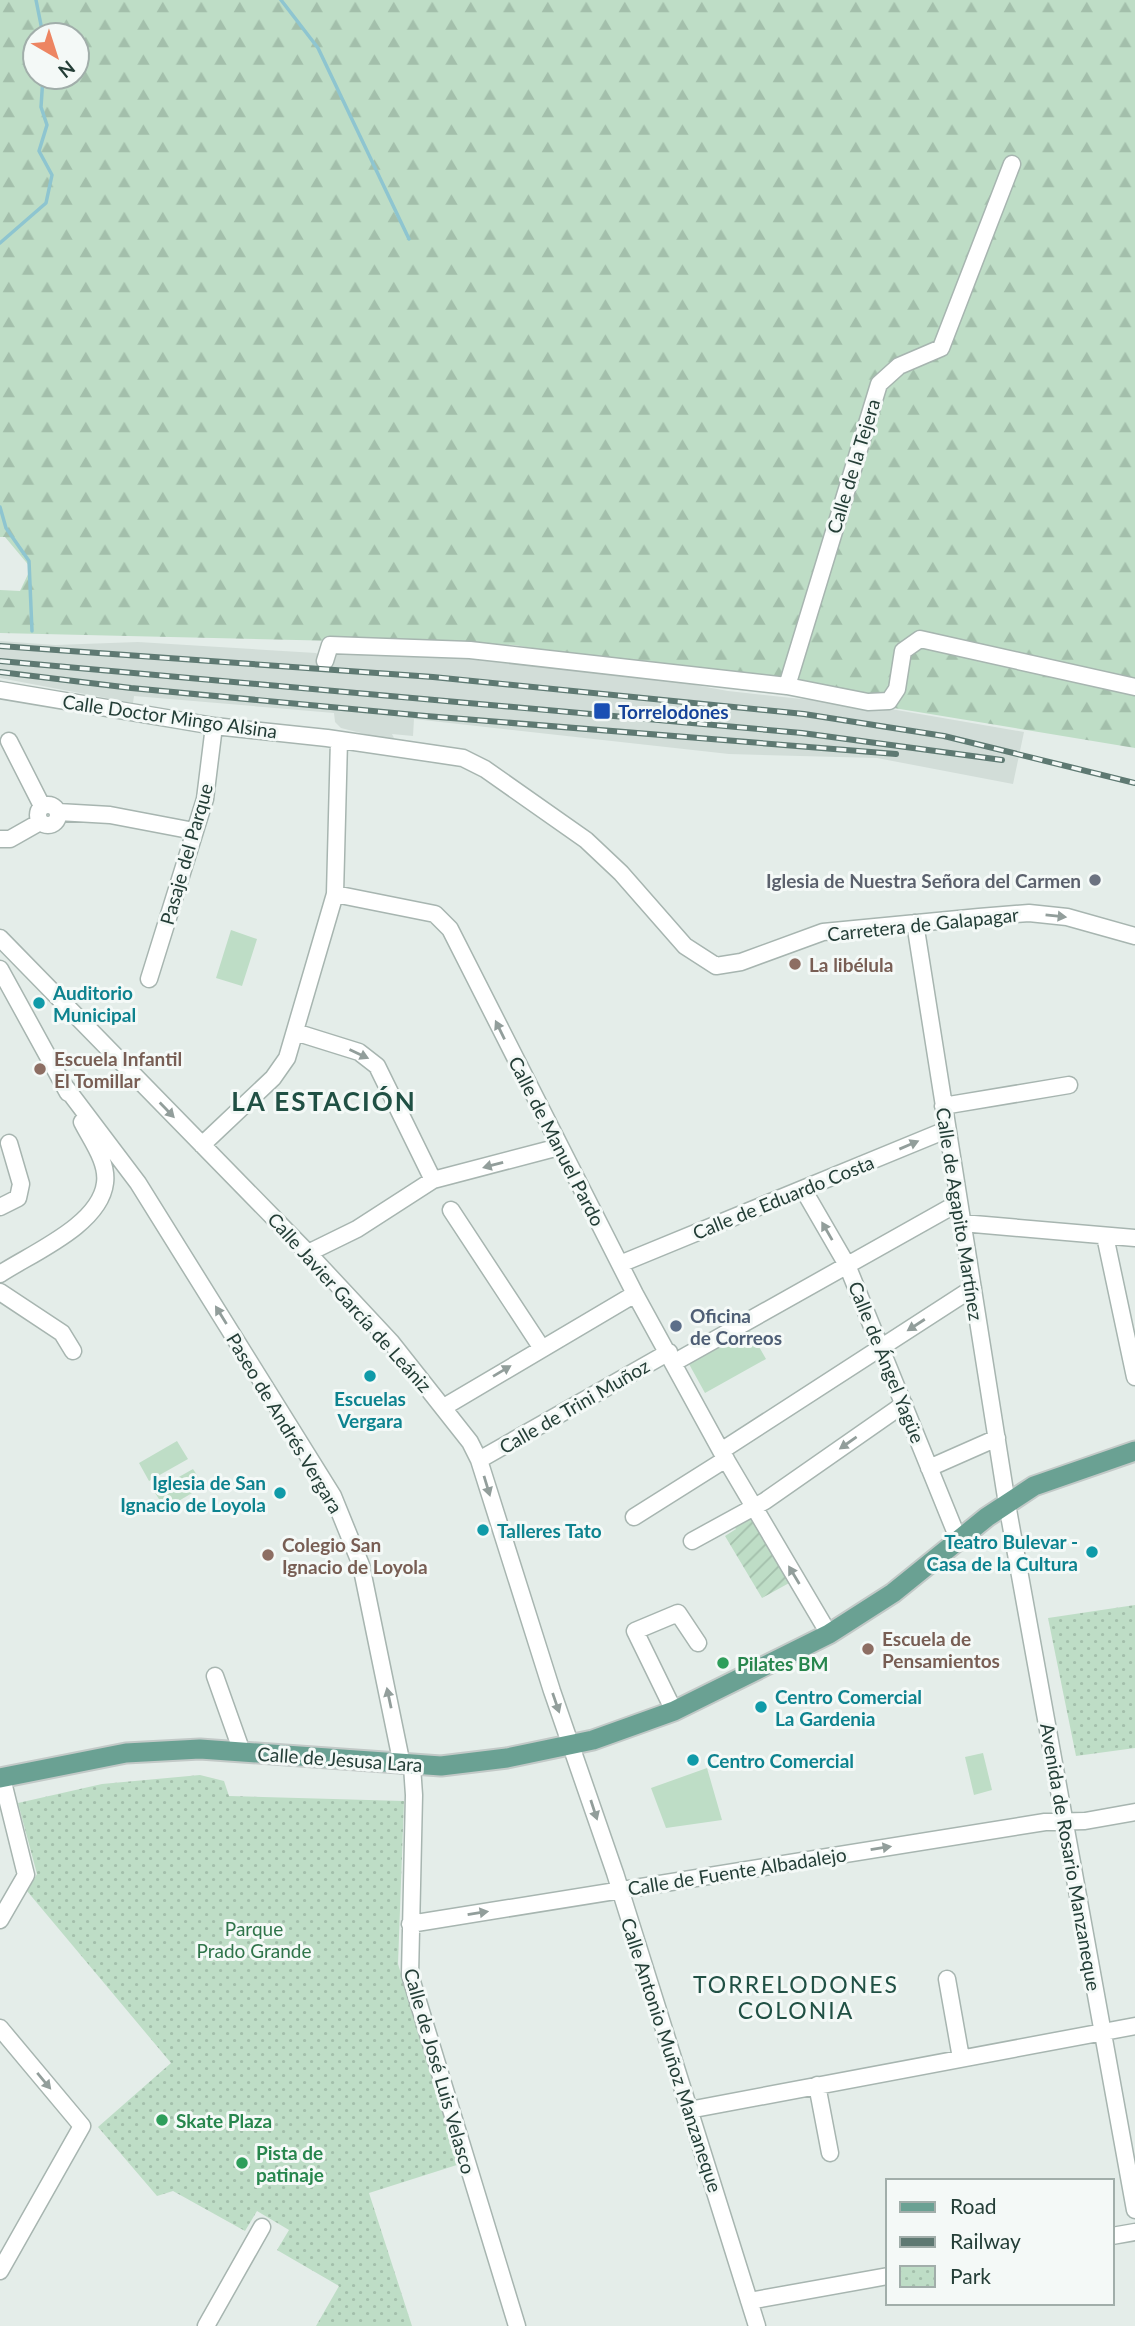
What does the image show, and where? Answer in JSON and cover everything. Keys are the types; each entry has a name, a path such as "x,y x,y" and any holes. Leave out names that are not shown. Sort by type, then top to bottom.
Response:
{"main road":[{"name":"Calle de Jesusa Lara","path":"1,1778 127,1753 200,1749 407,1766 507,1758 571,1746 674,1711 829,1634 894,1593 1034,1486 1135,1451"}],"street":[{"name":"Calle de la Tejera","path":"787,686 879,384 900,366 941,348 1012,164"},
{"path":"324,661 330,645 470,650 787,686 868,702 889,701 897,689 903,651 920,639 1135,687"},
{"name":"Calle Doctor Mingo Alsina","path":"0,690 214,726 340,740 463,758 485,769"},
{"name":"Pasaje del Parque","path":"149,979 205,799 214,726"},
{"path":"202,1146 281,1068 295,1032 335,894 340,740"},
{"path":"9,741 41,814"},
{"name":"Carretera de Galapagar","path":"485,769 586,840 621,873 685,946 716,966 741,962 823,932 1029,914 1067,917 1135,936"},
{"path":"0,839 10,839 52,806 58,812 110,815 194,831"},
{"name":"Calle de Manuel Pardo","path":"335,894 435,914 443,919 635,1294 724,1455 829,1634"},
{"name":"Calle de Agapito Martínez","path":"915,923 1007,1504"},
{"name":"Calle Javier García de Leániz","path":"0,938 308,1253 391,1342 444,1407 479,1460 571,1746"},
{"path":"0,1274 82,1223 97,1203 105,1183 103,1162 4,975 21,968 34,970"},
{"path":"295,1032 359,1052 377,1066 433,1181"},
{"name":"Paseo de Andrés Vergara","path":"64,1085 138,1182 333,1496 361,1565 407,1766"},
{"path":"943,1106 1069,1085"},
{"name":"Calle de Eduardo Costa","path":"620,1264 946,1130"},
{"path":"0,1207 18,1198 21,1184 9,1143"},
{"path":"308,1253 357,1229 433,1181 559,1147"},
{"path":"105,1183 120,1180 138,1182"},
{"name":"Calle de Ángel Yagüe","path":"803,1189 847,1265 959,1541"},
{"name":"Calle de Trini Muñoz","path":"479,1460 847,1265 958,1203"},
{"path":"451,1210 541,1347"},
{"path":"962,1223 1135,1238"},
{"path":"1105,1236 1135,1377"},
{"path":"634,1517 973,1288"},
{"path":"0,1292 62,1333 72,1351"},
{"path":"444,1407 541,1347 635,1294"},
{"path":"692,1541 754,1507 904,1404"},
{"path":"929,1468 997,1438"},
{"name":"Avenida de Rosario Manzaneque","path":"1007,1504 1135,2210"},
{"path":"674,1711 635,1631 678,1613 698,1643"},
{"path":"215,1676 242,1752"},
{"name":"Calle Antonio Muñoz Manzaneque","path":"571,1746 620,1889 757,2326"},
{"name":"Calle de José Luis Velasco","path":"407,1766 414,1795 410,1975 517,2326"},
{"path":"0,1920 26,1875 1,1778"},
{"name":"Calle de Fuente Albadalejo","path":"410,1924 1045,1822 1065,1823 1135,1812"},
{"path":"947,1979 961,2057"},
{"path":"689,2110 1135,2026"},
{"path":"0,2028 82,2126 0,2271"},
{"path":"817,2085 830,2153"},
{"path":"206,2326 262,2227"},
{"path":"1114,2236 1135,2232"},
{"path":"749,2301 886,2276"}],"shaded area":[{"name":"Torrelodones","path":"0,641 55,645 138,642 316,653 325,661 333,655 466,655 596,667 728,691 885,708 1024,732 1013,784 877,758 729,754 414,719 413,736 392,734 394,738 381,738 341,728 335,722 334,713 134,696 133,703 0,678"}],"green space":[{"path":"0,0 1135,0 1135,748 514,645 0,633 0,590 20,591 31,568 5,537 0,537"},
{"path":"231,930 257,939 242,986 216,978"},
{"path":"750,1331 766,1359 705,1393 689,1364"},
{"path":"177,1441 188,1459 149,1481 139,1463"},
{"path":"193,1469 204,1486 165,1509 154,1491"},
{"path":"748,1511 791,1582 762,1598 725,1536 736,1529 730,1522"},
{"path":"1135,1605 1135,1748 1076,1756 1048,1618"},
{"path":"983,1753 992,1790 974,1795 965,1757"},
{"path":"707,1768 722,1820 666,1828 651,1788"},
{"name":"Parque Prado Grande","path":"200,1775 224,1781 229,1796 404,1801 398,1964 460,2164 369,2193 412,2326 316,2326 339,2286 277,2250 289,2230 257,2211 245,2231 173,2191 157,2196 98,2127 171,2063 27,1891 37,1874 18,1803 102,1784"}],"waterway":[{"path":"36,0 40,21"},
{"path":"281,0 318,48 409,239"},
{"path":"0,243 46,203 52,175 39,151 47,125 41,107 42,91"},
{"path":"0,507 6,528 29,561 32,631"}],"railway":[{"path":"0,646 433,677 804,714 944,736 1135,783"},
{"path":"0,661 802,733 1002,760"},
{"path":"0,672 131,688 426,716 896,754"}],"place":[{"name":"Torrelodones","path":"602,711"},
{"name":"Iglesia de Nuestra Señora del Carmen","path":"1095,880"},
{"name":"La libélula","path":"795,964"},
{"name":"Auditorio Municipal","path":"39,1003"},
{"name":"Escuela Infantil El Tomillar","path":"40,1069"},
{"name":"Oficina de Correos","path":"676,1326"},
{"name":"Escuelas Vergara","path":"370,1376"},
{"name":"Iglesia de San Ignacio de Loyola","path":"280,1493"},
{"name":"Talleres Tato","path":"483,1530"},
{"name":"Teatro Bulevar - Casa de la Cultura","path":"1092,1552"},
{"name":"Colegio San Ignacio de Loyola","path":"268,1555"},
{"name":"Escuela de Pensamientos","path":"868,1649"},
{"name":"Pilates BM","path":"723,1663"},
{"name":"Centro Comercial La Gardenia","path":"761,1707"},
{"name":"Centro Comercial","path":"693,1760"},
{"name":"Skate Plaza","path":"162,2120"},
{"name":"Pista de patinaje","path":"242,2163"}],"district":[{"name":"LA ESTACIÓN","path":"324,1101"},
{"name":"TORRELODONES COLONIA","path":"796,1997"}]}
